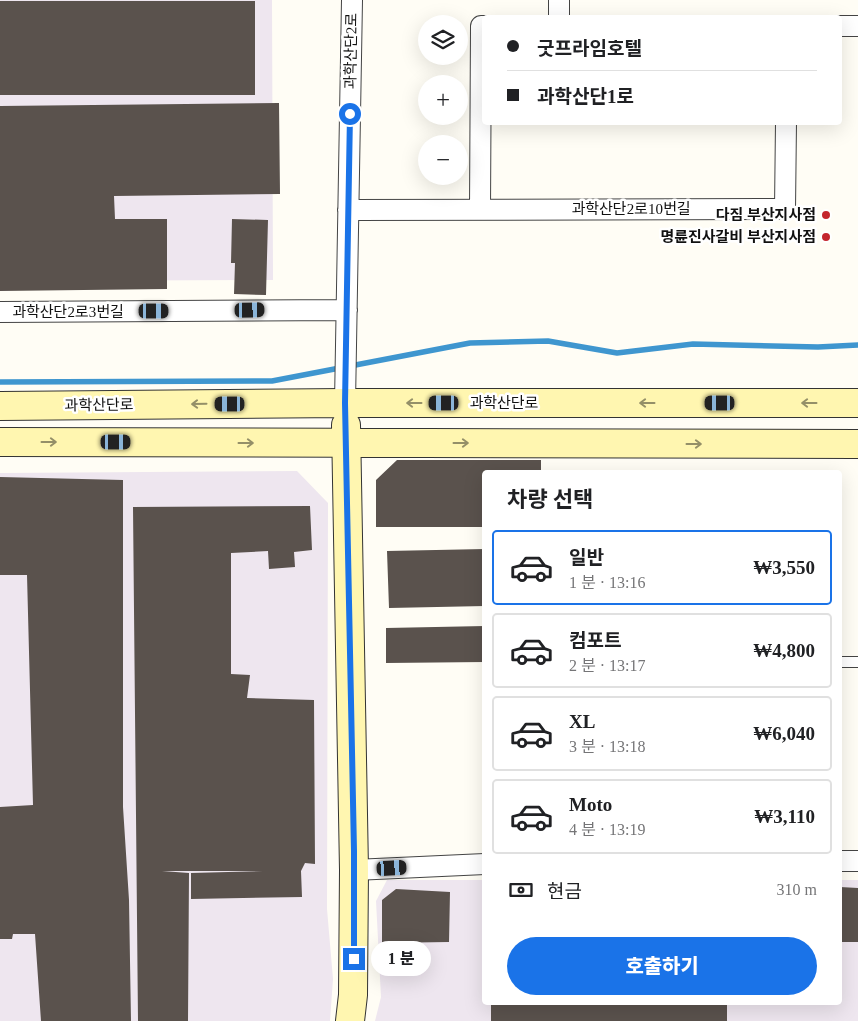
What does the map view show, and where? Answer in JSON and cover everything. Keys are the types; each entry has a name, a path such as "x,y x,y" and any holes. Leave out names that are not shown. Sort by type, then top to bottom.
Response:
{"main road":[{"name":"과학산단로","path":"0,406 346,391 858,403"},
{"path":"346,391 354,870 353,995 350,1021"},
{"path":"0,442 858,444"}],"street":[{"name":"과학산단2로","path":"346,391 352,0"},
{"path":"558,0 559,15"},
{"path":"480,209 482,26"},
{"path":"842,26 858,26"},
{"name":"과학산단2로10번길","path":"348,210 786,209 786,125"},
{"name":"과학산단2로3번길","path":"0,312 347,310"},
{"path":"842,861 858,861"},
{"path":"354,870 482,864"}],"lane":[{"path":"842,662 858,662"}],"shaded area":[{"path":"0,0 272,0 273,280 0,281"},
{"path":"297,471 328,503 327,909 333,979 330,1021 0,1021 0,473"},
{"path":"387,880 482,880 482,1005 842,1005 842,880 858,880 858,1021 375,1021 381,997 376,901"}],"building":[{"path":"0,1 255,1 255,95 0,95"},
{"path":"279,103 280,194 114,196 115,219 167,219 167,289 0,291 0,106"},
{"path":"232,219 268,220 266,295 234,294 235,263 231,263"},
{"path":"397,460 541,460 541,470 482,470 482,527 376,527 376,480"},
{"path":"0,477 123,480 123,807 129,900 131,1021 41,1021 35,934 13,934 12,939 0,939 0,807 33,805 27,575 0,575"},
{"path":"310,506 312,550 294,552 295,567 269,569 268,551 231,553 231,674 250,675 247,698 314,700 315,864 305,863 301,871 302,897 191,899 191,873 263,871 162,871 189,873 188,1021 138,1021 133,507"},
{"path":"482,549 482,606 389,608 387,551"},
{"path":"482,626 482,662 386,663 386,628"},
{"path":"842,887 858,888 858,942 842,942"},
{"path":"396,889 450,892 449,942 382,943 382,900"},
{"path":"491,1005 727,1005 727,1021 491,1021"}],"waterway":[{"path":"0,382 272,381 470,343 548,341 617,353 693,344 818,347 858,345"}],"place":[{"name":"다짐 부산지사점","path":"826,215"},
{"name":"명륜진사갈비 부산지사점","path":"826,237"}],"route":[{"path":"350,114 345,403 354,851 354,959"}]}
